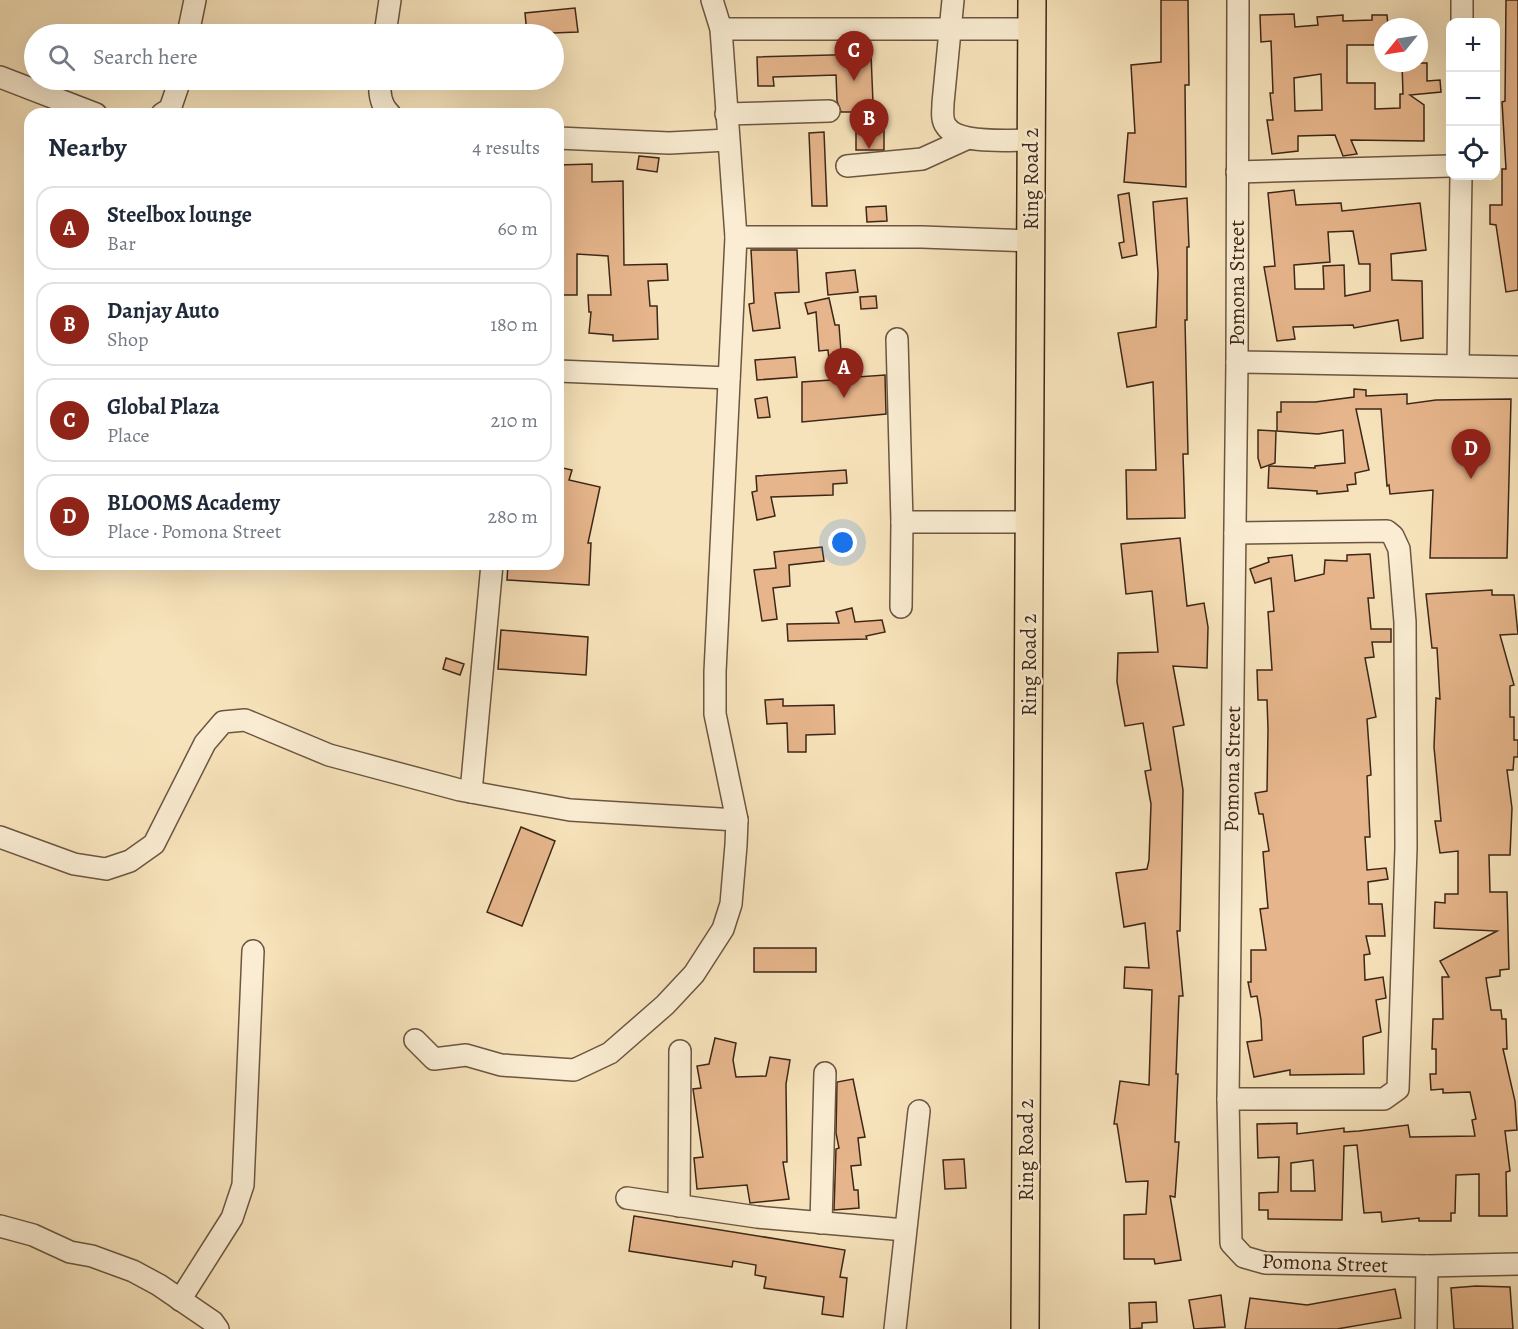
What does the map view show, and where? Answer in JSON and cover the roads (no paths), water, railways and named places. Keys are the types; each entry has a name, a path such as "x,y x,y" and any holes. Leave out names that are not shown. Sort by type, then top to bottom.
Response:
{"main road":[{"name":"Ring Road 2","path":"1024,1329 1032,0"}],"street":[{"path":"190,24 195,0"},
{"path":"386,24 390,0"},
{"path":"416,1040 434,1059 466,1055 501,1065 574,1070 609,1053 681,989 723,929 731,904 737,820 716,714 714,672 736,237 721,29 712,0"},
{"path":"953,0 948,29 943,118 946,128 966,139"},
{"name":"Pomona Street","path":"1238,0 1237,362 1228,1099 1231,1243 1250,1261 1264,1263 1427,1266 1518,1264"},
{"path":"1462,0 1462,18"},
{"path":"721,29 1032,29"},
{"path":"0,77 24,86"},
{"path":"34,90 80,108"},
{"path":"170,108 177,90"},
{"path":"379,90 385,108"},
{"path":"726,114 829,111"},
{"path":"564,138 669,143 728,140"},
{"path":"847,166 922,159 966,139 1032,140"},
{"path":"1237,172 1446,166"},
{"path":"1458,365 1461,180"},
{"path":"736,237 922,237 1031,241"},
{"path":"897,339 902,522 901,607"},
{"path":"1237,362 1518,367"},
{"path":"564,370 729,378"},
{"path":"902,522 1030,522"},
{"path":"1228,1099 1384,1099 1398,1089 1406,848 1405,622 1397,542 1387,531 1235,533"},
{"path":"471,792 491,570"},
{"path":"0,837 74,864 106,869 130,861 154,844 205,742 223,722 245,720 328,755 471,792 570,810 737,820"},
{"path":"180,1300 232,1218 243,1185 253,951"},
{"path":"679,1206 680,1051"},
{"path":"821,1223 825,1073"},
{"path":"895,1329 904,1230 919,1111"},
{"path":"627,1198 821,1223 904,1230"},
{"path":"0,1226 33,1235 70,1252 92,1256 133,1271 213,1322 218,1329"},
{"path":"1426,1329 1427,1266"}],"place":[{"name":"Global Plaza","path":"854,81"},
{"name":"Danjay Auto","path":"869,149"},
{"name":"Steelbox lounge","path":"844,398"},
{"name":"BLOOMS Academy","path":"1471,479"}]}
